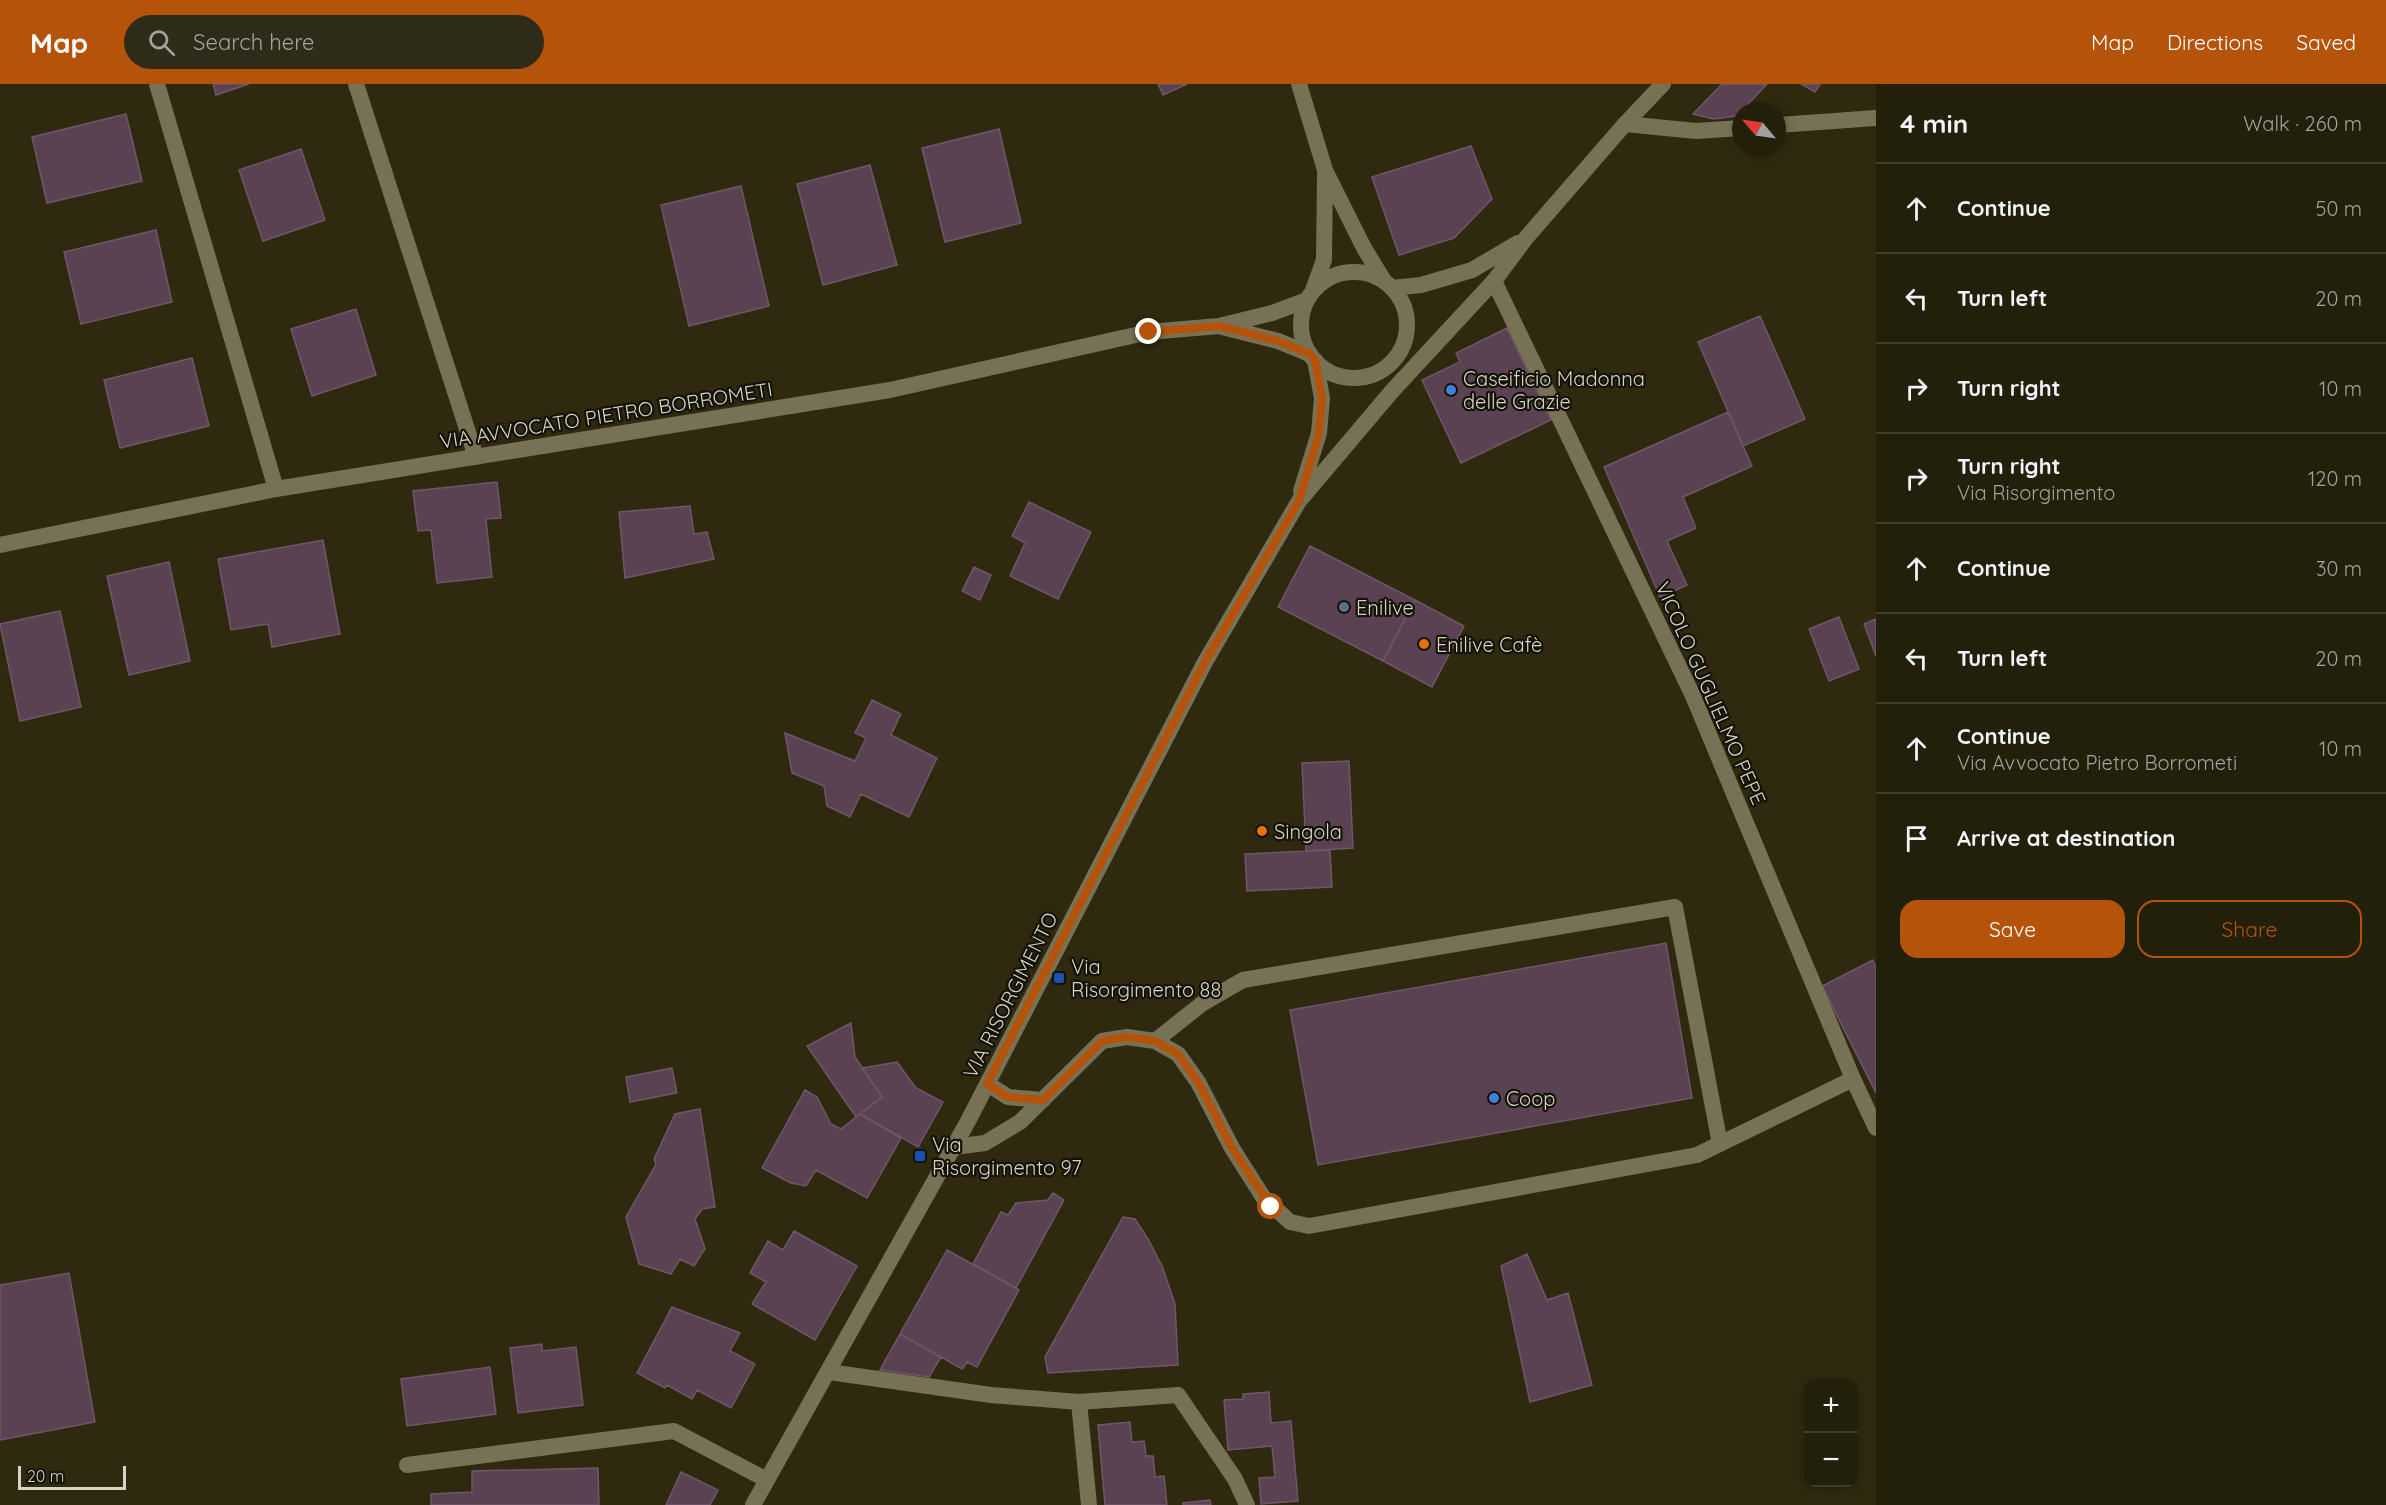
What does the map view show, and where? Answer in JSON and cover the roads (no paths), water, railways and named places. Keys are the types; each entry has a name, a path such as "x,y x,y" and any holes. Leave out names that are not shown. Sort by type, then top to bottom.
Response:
{"street":[{"path":"157,84 276,489"},
{"path":"356,84 476,457"},
{"path":"1299,84 1325,170 1364,248 1403,305 1407,326 1397,357 1393,390"},
{"path":"1299,501 1393,390 1494,281 1526,238 1625,124 1663,84"},
{"path":"1786,124 1876,118"},
{"path":"1625,124 1696,131 1732,129"},
{"path":"1299,501 1319,433 1322,398 1312,357 1302,333 1301,322 1324,260 1325,170"},
{"path":"1219,326 1272,313 1310,296 1322,283 1333,276 1346,273 1372,275 1388,285 1421,285 1472,270 1526,238"},
{"name":"VICOLO GUGLIELMO PEPE","path":"1494,281 1693,696 1853,1079 1876,1128"},
{"path":"1219,326 1278,341 1312,357 1323,369 1345,377 1369,376 1397,357 1449,328"},
{"name":"VIA AVVOCATO PIETRO BORROMETI","path":"0,545 276,489 890,390 1149,332 1219,326"},
{"name":"VIA RISORGIMENTO","path":"753,1505 954,1147 1205,662 1299,501"},
{"path":"1155,1041 1203,1003 1243,980 1674,907 1720,1143"},
{"path":"954,1147 985,1143 1020,1122 1102,1041 1127,1037 1155,1041 1178,1054 1198,1082 1232,1148 1263,1197 1290,1222 1309,1226 1697,1155 1853,1079"},
{"path":"987,1084 1008,1097 1043,1100"},
{"path":"829,1372 991,1395 1079,1402 1178,1395 1235,1479 1247,1505"},
{"path":"1079,1402 1089,1505"},
{"path":"407,1465 674,1431 767,1480"}],"place":[{"name":"Caseificio Madonna delle Grazie","path":"1451,390"},
{"name":"Enilive","path":"1344,607"},
{"name":"Enilive Cafè","path":"1424,644"},
{"name":"Singola","path":"1262,831"},
{"name":"Via Risorgimento 88","path":"1059,978"},
{"name":"Coop","path":"1494,1098"},
{"name":"Via Risorgimento 97","path":"920,1156"}]}
